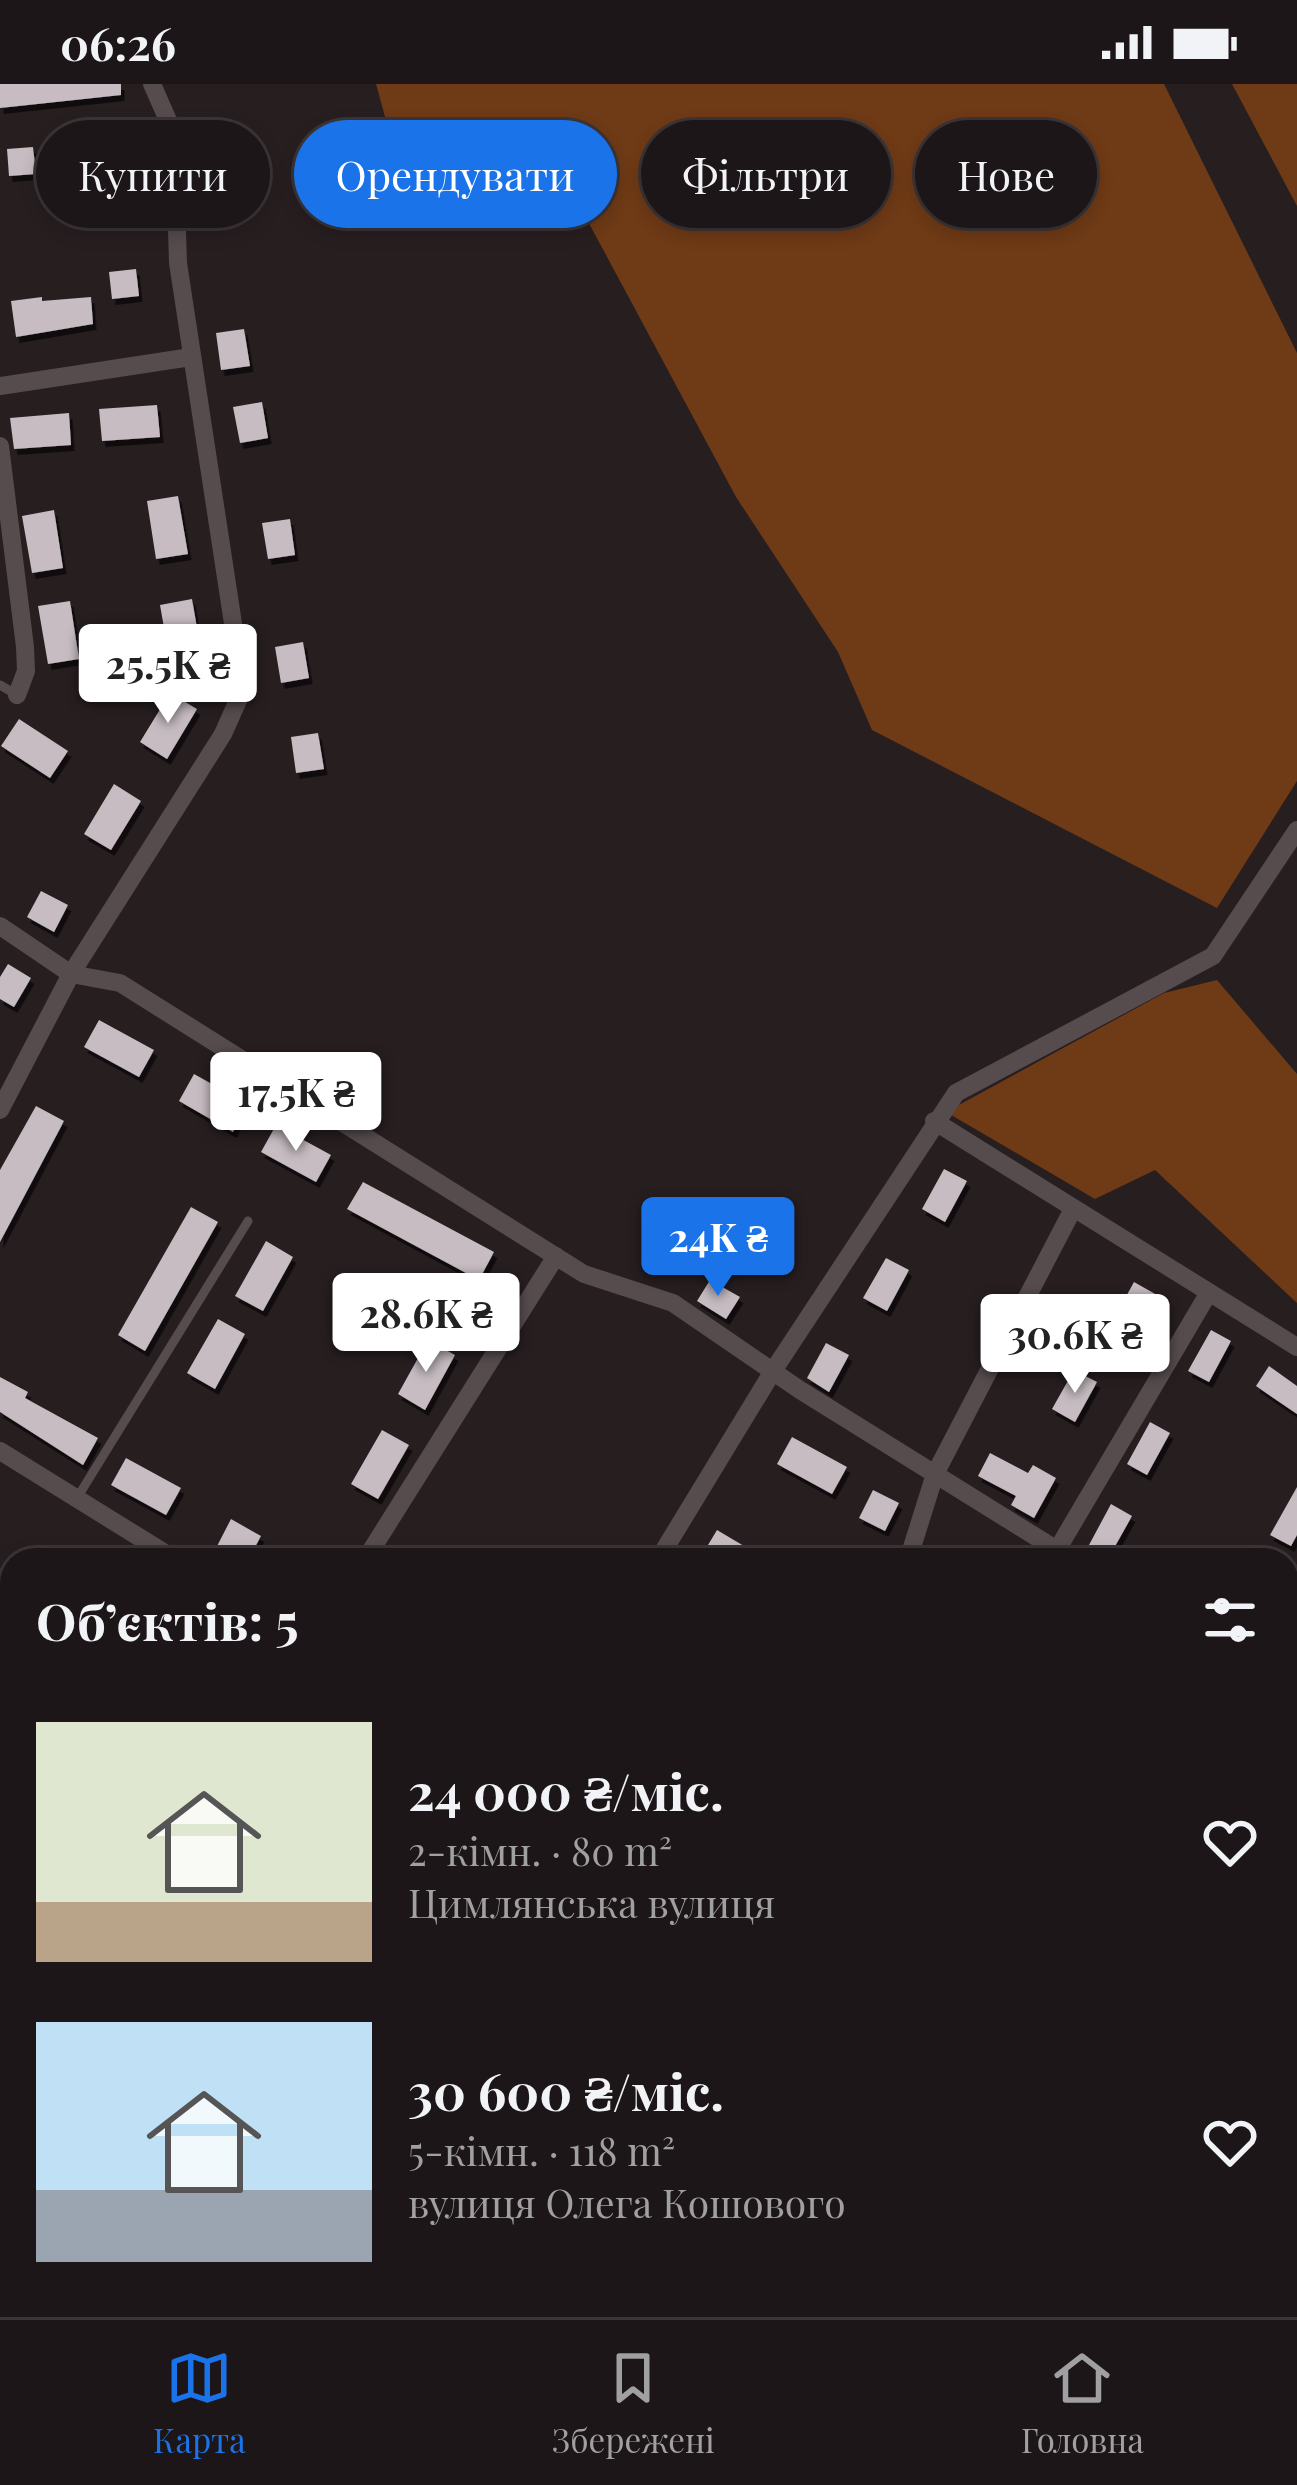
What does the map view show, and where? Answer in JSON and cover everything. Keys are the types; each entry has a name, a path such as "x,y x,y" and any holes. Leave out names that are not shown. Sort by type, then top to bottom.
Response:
{"street":[{"path":"0,1110 71,974 223,734 243,689 178,263 174,134 152,84"},
{"path":"0,386 191,357"},
{"path":"0,446 26,647 26,671 8,690"},
{"path":"665,1548 772,1371 956,1093 1213,956 1297,830"},
{"path":"0,926 71,974 120,983 584,1274 674,1303 772,1371 1054,1548"},
{"path":"934,1121 1297,1347"},
{"path":"912,1548 935,1474 1073,1209"},
{"path":"373,1548 556,1256"},
{"path":"1069,1548 1208,1294"},
{"path":"0,1451 157,1548"}],"lane":[{"path":"76,1498 248,1221"}],"shaded area":[{"path":"376,84 1164,84 1297,353 1297,781 1217,908 872,730 838,652 736,497 592,228 617,228 617,120 386,120"},
{"path":"1232,84 1297,84 1297,206"},
{"path":"1217,980 1297,1074 1297,1303 1155,1170 1095,1199 946,1112 1164,993"}],"building":[{"path":"0,84 121,84 121,95 0,108"},
{"path":"33,147 36,174 9,176 7,149"},
{"path":"136,269 139,296 112,299 109,272"},
{"path":"42,297 42,301 91,297 93,324 16,337 11,301"},
{"path":"244,329 250,366 221,370 216,333"},
{"path":"262,402 268,438 240,443 233,407"},
{"path":"157,405 160,437 102,441 99,409"},
{"path":"69,413 71,445 14,449 10,418"},
{"path":"178,496 188,554 156,559 147,501"},
{"path":"54,510 63,568 32,573 22,516"},
{"path":"290,519 295,555 268,559 262,523"},
{"path":"192,599 202,657 170,662 160,605"},
{"path":"70,601 79,659 48,664 38,606"},
{"path":"303,642 309,678 281,683 275,647"},
{"path":"170,693 197,709 167,759 140,742"},
{"path":"19,719 68,751 50,778 1,746"},
{"path":"318,733 324,769 296,773 291,737"},
{"path":"114,784 141,801 111,850 84,834"},
{"path":"41,891 68,905 54,932 27,917"},
{"path":"8,964 31,978 14,1007 0,999 0,977"},
{"path":"99,1020 154,1050 139,1077 84,1047"},
{"path":"194,1074 248,1104 233,1132 179,1101"},
{"path":"36,1106 64,1121 0,1242 0,1170"},
{"path":"276,1125 331,1155 316,1182 261,1152"},
{"path":"944,1169 967,1181 945,1222 922,1209"},
{"path":"363,1182 494,1252 479,1280 347,1209"},
{"path":"191,1207 218,1222 145,1351 118,1335"},
{"path":"266,1241 293,1257 263,1311 235,1296"},
{"path":"886,1258 909,1270 887,1311 863,1298"},
{"path":"710,1280 740,1297 726,1319 697,1301"},
{"path":"1134,1282 1157,1295 1136,1335 1112,1322"},
{"path":"218,1319 245,1334 215,1389 187,1373"},
{"path":"1211,1330 1231,1341 1209,1382 1188,1371"},
{"path":"428,1340 455,1355 425,1410 398,1394"},
{"path":"826,1343 849,1355 829,1392 807,1378"},
{"path":"1269,1366 1297,1386 1297,1414 1256,1386"},
{"path":"1074,1370 1097,1382 1075,1422 1052,1409"},
{"path":"0,1377 28,1392 25,1398 98,1438 83,1465 0,1412"},
{"path":"1150,1422 1170,1433 1147,1475 1127,1464"},
{"path":"382,1430 409,1445 378,1499 351,1484"},
{"path":"792,1437 847,1467 832,1494 777,1464"},
{"path":"990,1453 1028,1473 1033,1465 1056,1478 1034,1518 1011,1505 1016,1496 978,1476"},
{"path":"126,1458 181,1488 166,1515 111,1485"},
{"path":"1297,1487 1297,1535 1291,1546 1270,1535"},
{"path":"873,1490 899,1503 885,1531 859,1518"},
{"path":"1111,1504 1132,1516 1114,1548 1089,1545"},
{"path":"231,1519 261,1536 254,1548 216,1548"},
{"path":"717,1530 744,1546 743,1548 706,1548"}]}
